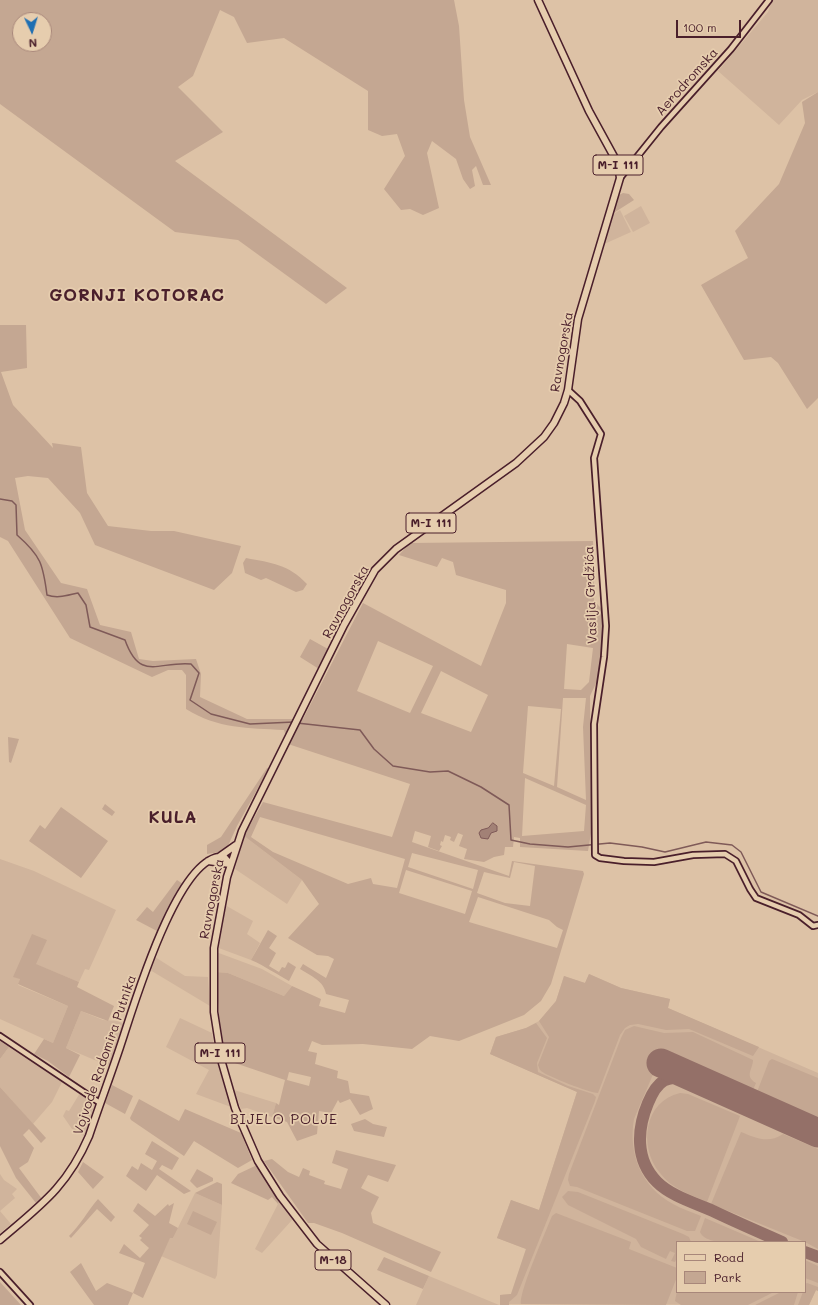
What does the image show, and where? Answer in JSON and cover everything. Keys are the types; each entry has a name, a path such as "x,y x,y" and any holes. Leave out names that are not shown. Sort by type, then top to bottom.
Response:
{"main road":[{"name":"M-I 111","path":"538,0 589,111 618,164 620,178"},
{"name":"Ravnogorska","path":"293,1214 264,1171 249,1143 228,1086 215,1028 212,983 214,948 227,877 236,844 297,718 344,626 375,570 396,549 516,463 534,448 554,423 568,390 578,319 620,178"},
{"path":"209,861 219,857 236,844"},
{"path":"219,857 226,858 230,864"},
{"path":"209,861 230,864"},
{"path":"209,861 222,868 227,877"},
{"name":"Vojvode Radomira Putnika","path":"0,1240 43,1204 70,1174 85,1145 158,936 186,885 209,861"},
{"name":"M-18","path":"293,1214 324,1252 386,1305"}],"street":[{"name":"Aerodromska","path":"620,178 661,127 731,49 769,0"},
{"name":"Vasilja Grdžića","path":"568,390 580,401 601,434 594,458 606,626 604,656 594,724 595,855 600,858 663,862 693,855 725,854 736,861 756,898 799,915 813,926 817,925"},
{"path":"0,1036 100,1103"},
{"path":"0,1272 30,1305"}],"shaded area":[{"path":"772,0 818,0 818,92 802,100 779,125 718,71 768,12"},
{"path":"641,206 650,223 633,232 624,216"},
{"path":"620,210 631,232 602,245 612,215"},
{"path":"493,823 497,826 497,831 491,833 488,839 481,838 479,833 481,830 488,828"},
{"path":"244,836 302,880 287,904 235,869"},
{"path":"0,859 34,871 116,910 89,970 85,969 79,982 35,964 20,979 18,985 68,1006 53,1043 0,1019"},
{"path":"225,905 253,921 247,934 260,943 251,960 216,947"},
{"path":"216,952 262,969 292,986 284,996 228,973 216,972"},
{"path":"155,957 185,976 208,977 210,1006 150,970"},
{"path":"589,974 621,988 670,999 668,1008 818,1073 818,1291 816,1290 809,1305 500,1304 500,1295 511,1294 526,1249 497,1238 511,1200 539,1210 577,1092 490,1054 496,1037 526,1028 539,1021 556,1001 564,976 585,983"},
{"path":"81,1011 103,1020 117,1021 125,1024 109,1066 66,1048"},
{"path":"180,1018 212,1033 216,1059 231,1107 196,1094 209,1070 166,1047"},
{"path":"9,1047 62,1082 52,1102 33,1124 0,1087 0,1059"},
{"path":"234,1090 276,1103 272,1117 247,1108 241,1109"},
{"path":"80,1093 93,1103 94,1106 84,1136 72,1129 63,1116 66,1110 69,1111"},
{"path":"0,1174 4,1180 17,1189 12,1194 15,1198 0,1211"},
{"path":"195,1193 222,1205 217,1275 215,1279 161,1256 170,1237 173,1238"},
{"path":"279,1202 293,1219 262,1253 255,1249"},
{"path":"0,1211 11,1224 0,1233"},
{"path":"429,1276 499,1305 416,1305"}],"green space":[{"path":"0,0 454,0 459,26 464,100 470,137 491,185 483,185 476,166 472,170 475,186 470,189 463,179 456,159 432,141 427,153 439,208 423,215 410,209 401,210 384,189 405,156 397,134 382,136 368,130 368,91 284,38 247,43 234,17 220,10 193,76 178,87 223,132 175,161 347,288 326,304 238,240 175,232 0,104"},
{"path":"818,92 818,398 807,409 778,363 771,357 744,360 701,285 748,258 735,231 779,184 805,123 802,102"},
{"path":"623,193 629,194 634,200 612,214 617,196"},
{"path":"0,325 26,325 27,368 1,372 13,405 53,448 52,443 81,447 87,493 108,526 151,531 174,531 241,546 232,573 214,590 95,545 80,513 48,478 28,476 15,478 25,530 61,583 87,589 100,625 131,632 139,659 153,661 196,659 201,674 200,697 247,719 303,719 363,603 481,666 506,603 506,590 456,575 453,562 442,558 437,567 399,555 410,543 593,541 594,601 601,608 603,638 598,679 590,696 591,833 588,851 520,847 520,838 514,837 513,847 505,847 504,855 494,857 484,862 464,859 467,849 459,846 463,835 458,833 454,842 450,840 451,837 445,835 443,842 441,841 440,845 442,846 439,851 428,847 431,836 415,831 412,842 509,876 512,861 583,871 584,874 551,984 541,1001 524,1015 459,1041 430,1036 412,1049 363,1044 322,1045 312,1041 308,1051 317,1053 315,1064 338,1071 337,1078 348,1081 350,1093 369,1096 373,1109 360,1115 350,1099 340,1103 338,1100 331,1113 319,1111 317,1134 297,1141 287,1122 272,1117 276,1103 279,1105 285,1080 226,1060 220,1028 216,972 228,973 284,996 292,986 321,999 319,1006 345,1013 349,1000 326,994 325,989 320,982 300,969 303,964 326,978 334,959 328,956 317,955 288,938 319,904 302,880 244,836 263,802 392,837 410,784 288,744 284,730 246,728 222,724 198,716 186,709 186,675 182,670 168,670 152,677 70,638 8,541 0,537","holes":["378,641 433,666 410,713 357,691","567,644 593,648 589,682 581,690 564,689","441,671 488,695 471,732 421,713","563,698 586,698 583,727 586,800 557,787","528,706 561,709 554,786 523,773","525,778 586,805 584,831 522,836","260,817 405,859 397,888 373,884 371,878 348,884 273,852 251,837","412,853 478,870 473,889 408,867","514,862 535,866 530,906 505,903 477,893 484,872 510,878","406,870 472,891 465,914 399,893","478,897 549,920 563,930 557,948 469,922","289,1072 311,1077 309,1086 287,1080"]},
{"path":"246,558 279,565 293,572 307,584 303,590 296,592 266,578 261,580 245,573 243,563"},
{"path":"310,639 328,649 319,669 300,657"},
{"path":"8,737 19,739 11,763 9,762"},
{"path":"267,768 269,768 237,826 227,848 220,852 207,854 207,845 221,837"},
{"path":"105,804 115,812 112,816 102,809"},
{"path":"61,807 108,841 81,878 29,841 40,825 45,829"},
{"path":"177,880 183,884 157,931 136,920 147,907 153,912"},
{"path":"268,930 277,936 269,948 276,953 269,966 279,972 282,967 285,968 288,962 296,967 289,981 251,960"},
{"path":"32,934 47,940 36,964 79,982 77,987 114,1006 108,1021 81,1011 66,1048 80,1055 69,1077 48,1061 34,1054 44,1039 53,1043 68,1006 18,984 20,979 13,977"},
{"path":"589,974 621,988 670,999 668,1008 759,1047 753,1056 689,1029 666,1030 638,1024 630,1025 625,1028 620,1035 598,1093 560,1080 539,1069 538,1065 549,1037 539,1021 556,1001 564,976 585,983"},
{"path":"536,1023 547,1038 537,1063 538,1072 568,1086 593,1094 596,1097 517,1295 509,1302 509,1305 500,1305 500,1295 511,1294 526,1249 497,1238 511,1200 539,1210 577,1092 490,1054 496,1037 526,1028"},
{"path":"634,1026 664,1033 693,1032 753,1060 750,1078 756,1083 753,1090 663,1051 634,1119 633,1144 639,1168 645,1179 662,1197 676,1206 701,1216 695,1231 687,1231 577,1187 570,1186 568,1180 621,1038 625,1030"},
{"path":"0,1041 9,1047 0,1059"},
{"path":"772,1059 818,1078 818,1118 757,1092 769,1061"},
{"path":"112,1085 133,1096 125,1114 105,1103"},
{"path":"0,1087 46,1138 41,1143 29,1129 23,1135 34,1148 28,1162 19,1168 42,1199 36,1203 16,1178 0,1146"},
{"path":"680,1093 688,1094 740,1116 707,1202 675,1187 665,1179 653,1162 649,1151 647,1138 648,1126 652,1115 659,1105 668,1098"},
{"path":"139,1099 179,1121 185,1109 241,1133 252,1160 238,1168 194,1141 184,1156 131,1120 130,1118"},
{"path":"365,1119 373,1124 387,1127 384,1137 354,1131 351,1124"},
{"path":"741,1132 762,1139 772,1139 783,1134 818,1149 818,1249 806,1243 806,1241 803,1241 711,1204"},
{"path":"152,1141 179,1158 172,1170 162,1165 159,1169 191,1191 184,1194 157,1175 146,1191 126,1176 132,1166 138,1170 141,1163 152,1170 157,1161 145,1154"},
{"path":"336,1150 396,1165 388,1182 368,1175 361,1188 379,1197 371,1213 373,1223 441,1252 431,1272 342,1233 314,1223 308,1223 264,1161 272,1159 288,1172 299,1177 303,1168 310,1171 309,1175 325,1181 324,1184 341,1189 348,1169 332,1163"},
{"path":"83,1162 104,1177 93,1189 78,1172"},
{"path":"255,1166 259,1167 279,1202 278,1204 272,1197 268,1200 231,1183 238,1174"},
{"path":"197,1169 213,1178 213,1181 197,1188 190,1181"},
{"path":"217,1182 222,1184 222,1205 195,1193"},
{"path":"568,1191 578,1192 683,1234 689,1237 691,1241 676,1241 676,1260 675,1262 671,1261 675,1253 670,1251 666,1259 641,1247 636,1239 568,1205 562,1197"},
{"path":"98,1199 115,1217 111,1222 97,1209 71,1238 69,1236"},
{"path":"138,1203 155,1216 168,1204 169,1206 174,1203 169,1223 178,1228 173,1238 170,1238 143,1298 133,1293 145,1263 119,1253 124,1244 140,1258 149,1248 140,1240 142,1238 139,1236 149,1225 133,1211"},
{"path":"193,1211 217,1222 211,1235 187,1224"},
{"path":"556,1213 631,1242 629,1249 676,1268 676,1280 666,1305 521,1304 524,1287 552,1216"},
{"path":"705,1218 759,1241 714,1241 704,1237 700,1232"},
{"path":"384,1257 429,1276 423,1289 377,1270"},
{"path":"806,1260 818,1266 818,1283 806,1278"},
{"path":"81,1263 96,1291 107,1283 133,1293 128,1305 94,1305 70,1272"},
{"path":"0,1282 21,1305 0,1305"},
{"path":"806,1284 818,1287 818,1291 816,1290 809,1305 798,1305 803,1293 806,1293"},
{"path":"677,1293 772,1293 748,1305 681,1305 675,1301"},
{"path":"779,1293 798,1293 794,1305 755,1305"}],"waterway":[{"path":"0,499 12,501 16,505 17,535 25,542 40,561 47,595 59,597 78,593 86,605 90,627 125,640 131,653 137,661 144,665 151,667 191,664 199,673 190,700 211,714 250,724 294,722"},
{"path":"297,723 360,730 374,749 393,766 430,772 448,771 481,787 509,805 511,840 530,844 568,847 610,843 642,847 665,852 706,842 732,845 741,852 761,892 818,916"}],"taxiway":[{"path":"692,1077 669,1078 659,1084 655,1089 644,1113 640,1134 640,1144 645,1164 657,1182 669,1191 780,1241"},
{"path":"806,1252 818,1257"}],"runway":[{"path":"661,1063 818,1133"}],"district":[{"name":"GORNJI KOTORAC","path":"137,296"},
{"name":"KULA","path":"173,818"},
{"name":"BIJELO POLJE","path":"284,1120"}]}
